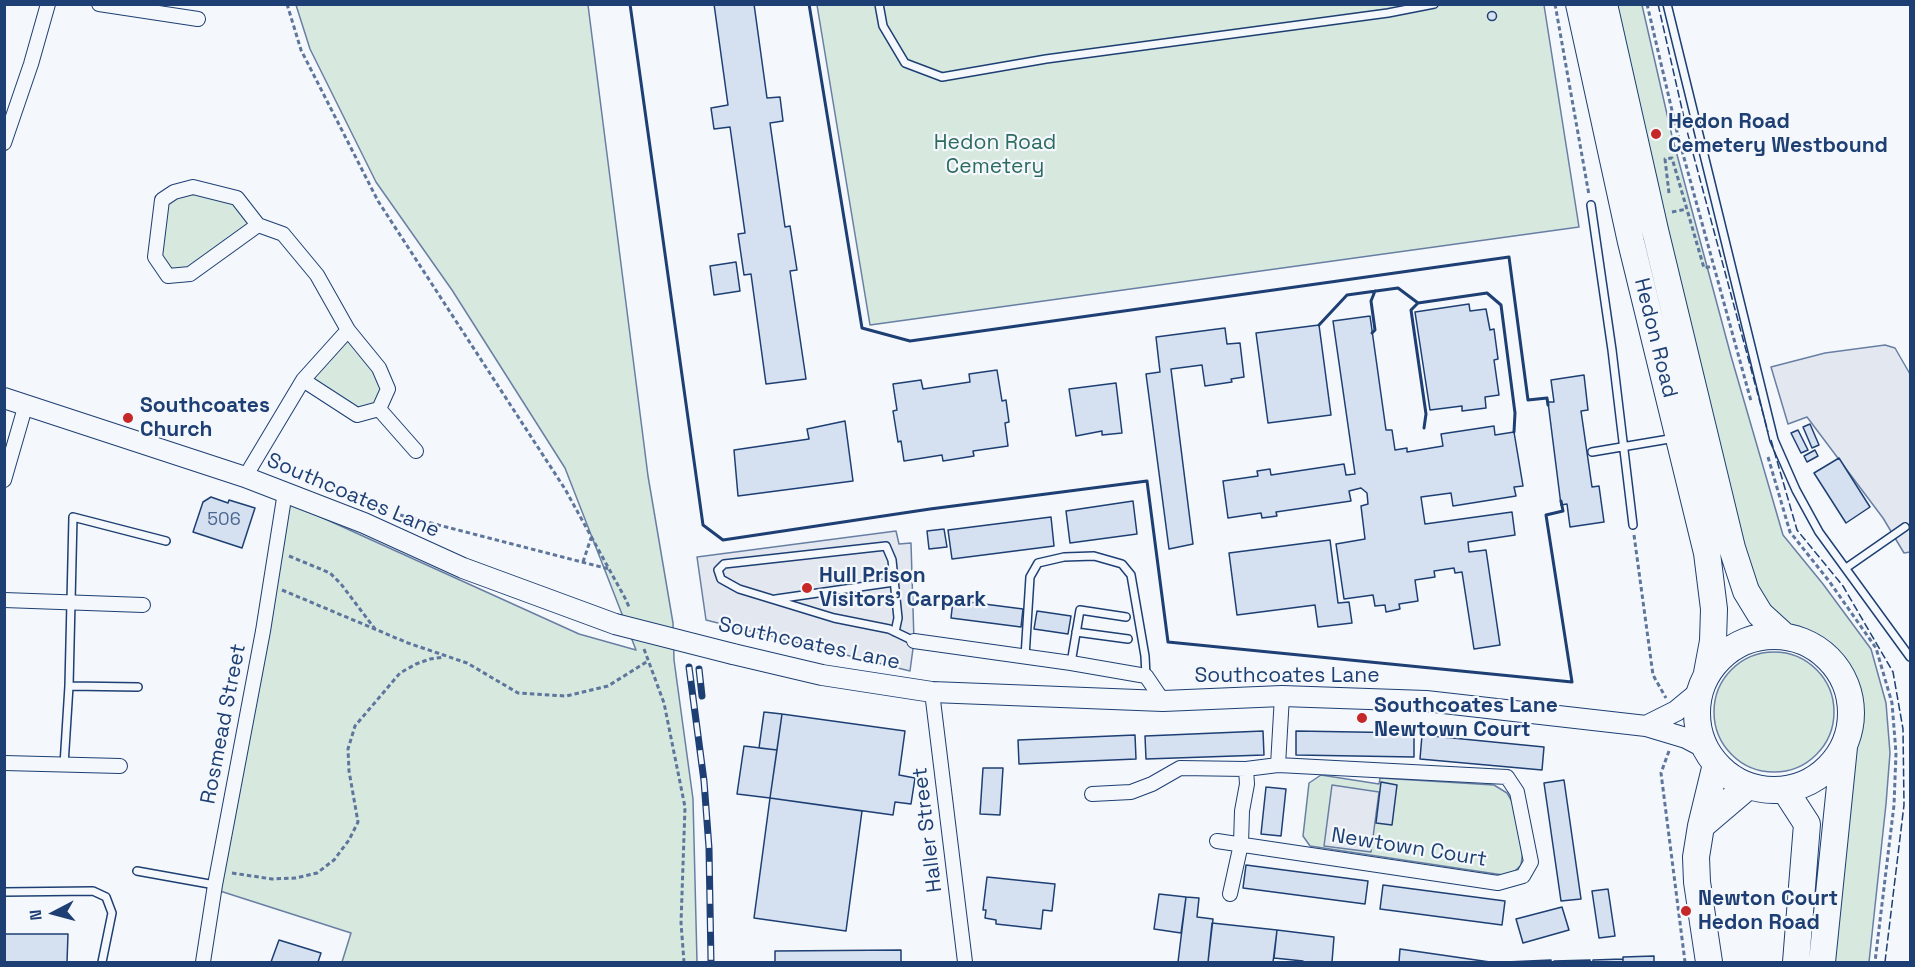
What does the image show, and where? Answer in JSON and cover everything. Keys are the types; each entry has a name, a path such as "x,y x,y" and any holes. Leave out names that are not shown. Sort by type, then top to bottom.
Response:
{"highway":[{"name":"Hedon Road","path":"1579,4 1631,242 1707,553 1713,598 1713,641 1703,682"},
{"name":"Hedon Road","path":"1604,4 1655,230 1732,549 1746,591 1760,614 1783,635"},
{"path":"1822,963 1844,747 1851,723 1851,699 1842,676 1828,656 1807,642 1783,635 1761,636 1740,643 1721,655 1703,682 1696,711 1698,730 1710,756 1730,777 1748,786 1766,790 1785,790 1803,785 1820,776 1834,763 1844,747"},
{"path":"1709,963 1697,882 1696,857 1710,756"},
{"path":"1701,826 1748,786"},
{"path":"1785,790 1808,824 1796,963"}],"street":[{"path":"4,143 28,74 48,4"},
{"path":"99,4 198,19"},
{"path":"258,225 190,274 168,276 155,257 162,200 174,192 193,187 237,198 258,225 283,234 317,275 348,330 379,368 388,389 379,409"},
{"path":"245,477 303,380 348,330"},
{"path":"303,380 357,415 379,409"},
{"name":"Southcoates Lane","path":"4,398 245,477 380,530 463,568 733,654 822,675 932,692 1163,701 1282,696 1426,701 1646,726 1686,738 1710,756"},
{"path":"4,480 26,404"},
{"path":"379,409 416,451"},
{"name":"Rosmead Street","path":"203,963 285,492"},
{"path":"4,600 143,605"},
{"path":"914,641 1146,676 1163,701"},
{"path":"1646,726 1676,711 1703,682"},
{"name":"Haller Street","path":"932,692 965,963"},
{"path":"1278,765 1282,696"},
{"path":"4,763 120,766"},
{"name":"Newtown Court","path":"1092,794 1131,792 1152,784 1180,768 1246,769 1278,765 1507,777 1517,792 1531,862 1523,876 1498,883 1217,841"},
{"path":"1230,894 1241,844 1242,811 1247,784 1246,769"}],"lane":[{"path":"879,4 883,26 904,63 942,77 1046,59 1388,13 1434,4"},
{"path":"1667,4 1773,440 1819,532 1911,657"},
{"path":"1591,205 1633,525"},
{"path":"1592,452 1678,437"},
{"path":"64,765 69,686 73,517 166,541"},
{"path":"1846,568 1905,527"},
{"path":"895,632 898,618 892,561 886,546 724,564 718,570 721,579 739,589 834,618 895,632 914,641"},
{"path":"1025,657 1030,578 1038,563 1064,557 1094,556 1122,564 1131,575 1145,656 1146,676"},
{"path":"773,599 894,582"},
{"path":"1071,663 1080,610 1126,617"},
{"path":"1076,632 1128,639"},
{"path":"69,686 138,687"},
{"path":"137,871 215,885"},
{"path":"4,892 93,891 106,897 112,913 102,963"}],"path":[{"path":"287,4 302,50 378,201 565,489 625,598 624,621"},
{"path":"1555,4 1591,205"},
{"path":"1687,209 1671,212 1665,159 1672,158 1687,209 1704,268 1713,266"},
{"path":"380,530 400,515 609,569"},
{"path":"583,562 592,537"},
{"path":"276,553 330,573 376,630"},
{"path":"270,585 376,630 467,663 519,693 566,696 608,686 648,661"},
{"path":"641,640 664,702 685,807 681,923 684,963"},
{"path":"218,871 273,879 296,878 317,873 334,860 349,840 358,822 349,771 348,749 355,726 400,673 416,663 447,657"}],"green space":[{"path":"296,5 588,5 648,476 673,623 674,660 693,799 697,962 342,962 351,933 220,891 268,641 290,503 579,634 636,650 565,468 452,290 376,182 310,49"},
{"name":"Hedon Road Cemetery","path":"817,5 1544,5 1579,227 870,325"},
{"path":"1610,5 1642,5 1672,136 1731,356 1783,535 1871,649 1886,703 1890,753 1869,962 1831,962 1861,701 1843,661 1819,635 1788,624 1752,595"},
{"path":"174,192 237,198 258,225 190,274 168,276 155,257 162,200"},
{"path":"348,330 388,389 379,409 357,415 303,380"},
{"path":"1774,652 1797,657 1816,670 1829,689 1834,712 1829,735 1816,754 1797,767 1774,772 1751,767 1732,754 1719,735 1714,712 1719,689 1732,670 1751,657"},
{"path":"1321,775 1379,784 1380,778 1494,785 1507,793 1513,803 1523,850 1521,865 1514,872 1503,875 1310,846 1303,836 1309,783"}],"shaded area":[{"path":"1885,345 1895,348 1910,374 1910,552 1904,553 1883,518 1807,417 1788,424 1771,367 1825,353"},
{"name":"Hull Prison Visitors' Carpark","path":"896,531 899,544 911,543 914,641 910,671 706,620 697,557"},
{"path":"1332,785 1379,792 1371,852 1324,846"}],"building":[{"path":"714,4 754,4 767,98 780,97 783,121 770,123 785,227 790,226 797,270 790,271 806,379 766,384 751,274 744,275 738,234 745,233 730,127 714,129 711,108 728,105"},
{"path":"1492,11 1497,16 1492,21 1487,16"},
{"path":"736,262 740,291 714,295 710,266"},
{"path":"1469,304 1470,311 1486,309 1490,330 1494,329 1498,359 1494,360 1499,395 1485,397 1486,408 1462,411 1462,406 1430,410 1415,312"},
{"path":"1370,316 1386,430 1392,430 1395,450 1407,448 1407,452 1443,446 1441,434 1494,426 1495,435 1514,432 1523,486 1514,487 1516,496 1453,506 1451,493 1421,497 1425,524 1512,512 1515,535 1468,542 1469,552 1486,550 1500,645 1474,649 1462,572 1455,573 1454,568 1434,571 1435,577 1415,580 1418,601 1399,604 1400,609 1386,612 1385,605 1375,606 1373,595 1344,599 1336,544 1365,539 1361,506 1368,504 1367,493 1361,488 1349,491 1351,501 1276,512 1277,516 1262,518 1261,513 1228,518 1223,481 1258,476 1257,471 1270,469 1271,475 1344,464 1346,475 1355,474 1333,321"},
{"path":"1319,325 1331,415 1268,423 1256,333"},
{"path":"1225,328 1227,344 1240,343 1244,377 1231,379 1232,382 1205,386 1202,365 1171,369 1193,544 1169,549 1146,374 1160,372 1156,337"},
{"path":"997,370 1002,401 1006,400 1009,422 1005,423 1008,446 973,451 974,456 943,461 942,455 904,461 893,411 897,410 893,384 921,380 923,389 970,382 969,374"},
{"path":"1584,375 1588,410 1581,411 1592,487 1599,486 1604,522 1570,527 1567,504 1561,505 1548,402 1554,402 1551,380"},
{"path":"1116,383 1122,433 1102,435 1102,431 1076,436 1069,389"},
{"path":"845,421 853,481 738,496 734,450 809,439 807,429"},
{"path":"1810,424 1819,445 1812,448 1803,427"},
{"path":"1798,430 1808,450 1801,453 1791,433"},
{"path":"1815,450 1818,456 1807,462 1804,456"},
{"path":"1839,458 1870,507 1846,523 1814,473"},
{"path":"211,497 255,508 242,548 193,532 203,502"},
{"path":"1133,501 1137,534 1070,543 1066,511"},
{"path":"1051,517 1054,546 952,559 948,530"},
{"path":"944,529 947,547 929,549 927,531"},
{"path":"1330,540 1338,603 1349,602 1352,623 1318,627 1315,605 1237,615 1229,553"},
{"path":"953,600 1023,609 1021,627 951,618"},
{"path":"1037,611 1071,616 1068,634 1034,629"},
{"path":"764,712 782,714 777,750 759,748"},
{"path":"782,714 905,731 899,775 915,778 911,804 895,802 893,815 770,798"},
{"path":"1263,731 1264,755 1146,759 1145,736"},
{"path":"1296,731 1414,733 1414,757 1296,755"},
{"path":"1135,735 1136,759 1019,764 1018,740"},
{"path":"1422,735 1544,747 1542,770 1420,759"},
{"path":"744,746 777,750 770,798 737,794"},
{"path":"983,768 1003,768 1000,815 980,814"},
{"path":"1564,780 1581,899 1561,901 1544,783"},
{"path":"1381,782 1397,785 1392,825 1376,823"},
{"path":"1266,787 1286,789 1281,836 1261,834"},
{"path":"770,798 862,811 846,931 754,918"},
{"path":"1246,865 1368,881 1365,904 1243,888"},
{"path":"987,877 1055,884 1052,911 1043,910 1041,929 996,924 996,920 985,918 986,910 983,910"},
{"path":"1383,885 1505,901 1502,925 1380,909"},
{"path":"1608,889 1615,936 1599,938 1592,891"},
{"path":"1159,894 1186,897 1181,933 1154,929"},
{"path":"1186,897 1199,898 1197,917 1213,919 1208,962 1178,962"},
{"path":"1562,907 1569,930 1523,943 1516,919"},
{"path":"1212,923 1277,930 1273,962 1208,962"},
{"path":"1277,930 1334,937 1332,962 1303,962 1274,958"},
{"path":"4,934 68,934 67,962 4,962"},
{"path":"279,940 321,953 318,962 271,962"},
{"path":"1400,949 1490,962 1399,962"},
{"path":"901,950 901,962 775,962 775,951"},
{"path":"1654,956 1654,962 1623,962 1623,957"},
{"path":"1623,959 1623,962 1593,962 1593,960"},
{"path":"1551,960 1551,962 1506,962"},
{"path":"1590,960 1590,962 1554,962 1554,961"}],"railway":[{"path":"689,667 704,781 709,848 711,962"},
{"path":"699,669 702,696"}],"fence":[{"path":"1658,4 1687,131 1768,432"},
{"path":"1771,440 1797,530 1843,586 1893,672 1903,729 1904,805 1885,962"}],"wall":[{"path":"630,4 703,525 723,540 930,509 1147,481 1168,642 1572,682 1546,515 1563,511 1561,501"},
{"path":"809,4 862,328 910,341 1509,257 1528,400 1547,398 1548,405"},
{"path":"1319,325 1347,295 1398,288 1418,303"},
{"path":"1372,333 1375,330 1371,301 1375,291"},
{"path":"1424,428 1426,414 1411,310 1418,303 1487,293 1501,305 1515,413 1514,432"}],"place":[{"name":"Hedon Road Cemetery Westbound","path":"1656,134"},
{"name":"Southcoates Church","path":"128,418"},
{"name":"Hull Prison Visitors' Carpark","path":"807,588"},
{"name":"Southcoates Lane Newtown Court","path":"1362,718"},
{"name":"Newton Court Hedon Road","path":"1686,911"}]}
